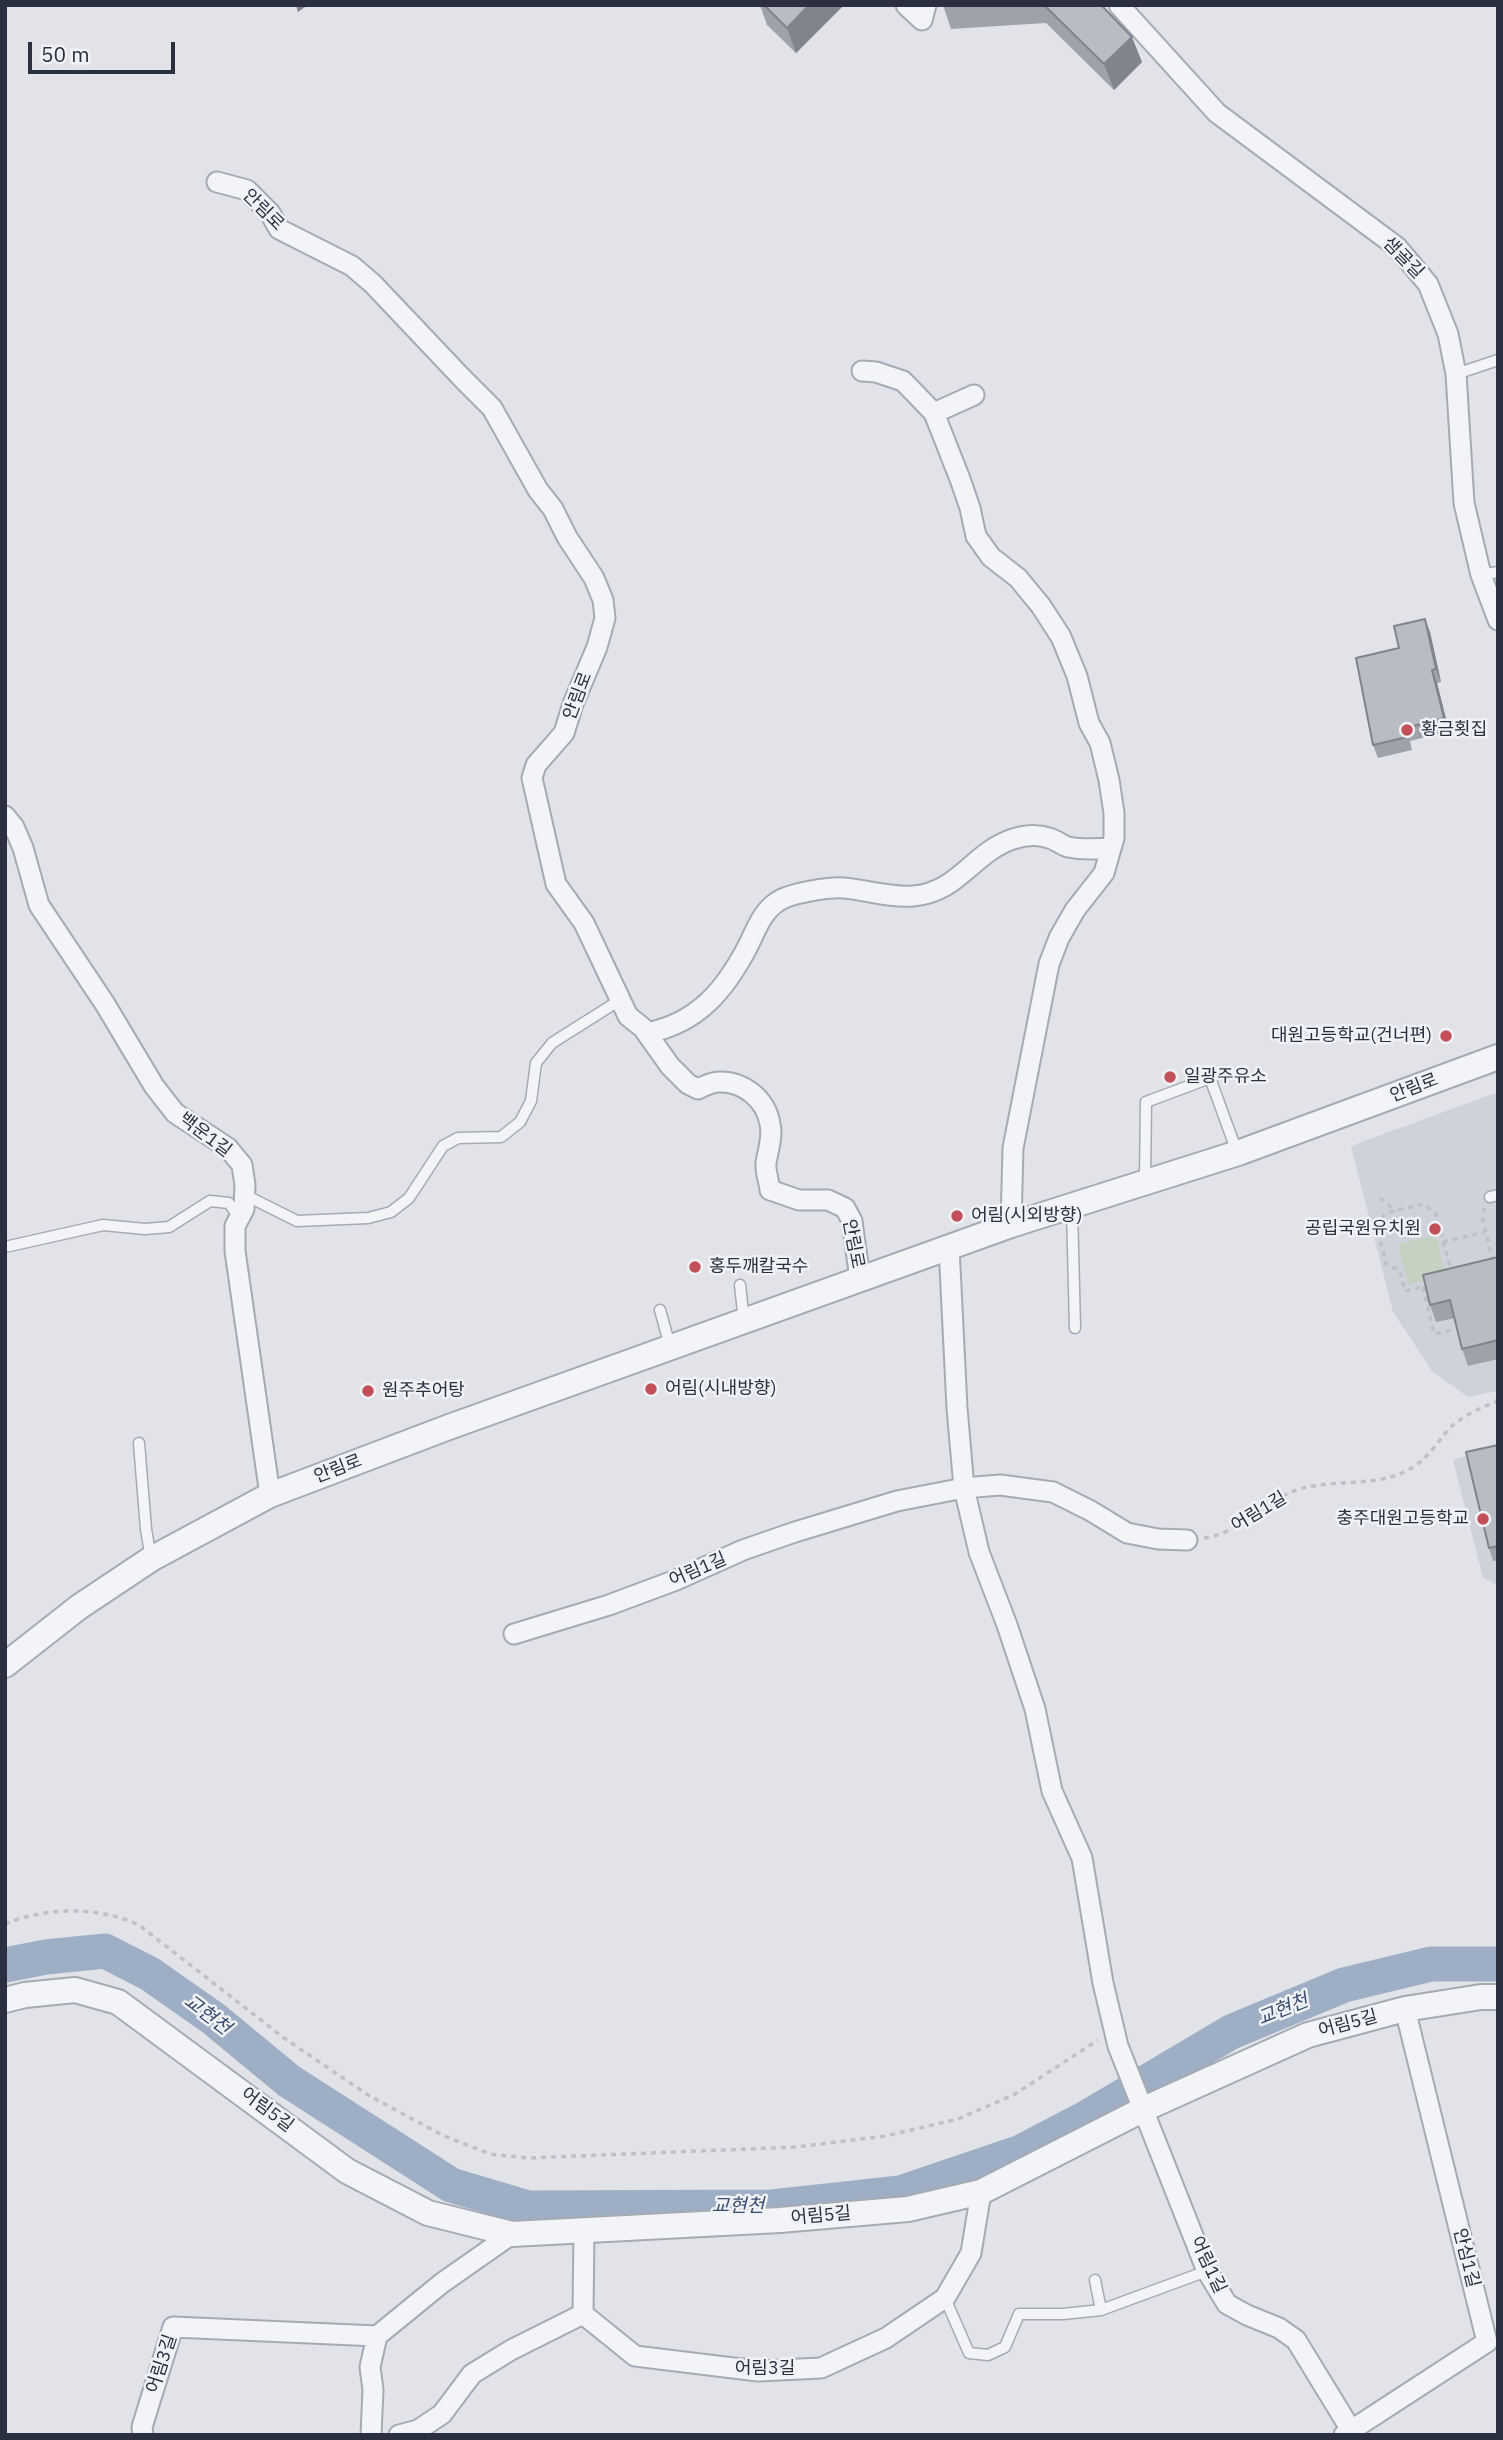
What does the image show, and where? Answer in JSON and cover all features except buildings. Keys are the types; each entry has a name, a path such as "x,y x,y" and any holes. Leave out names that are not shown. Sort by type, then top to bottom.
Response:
{"street":[{"path":"906,5 922,20 926,5"},
{"name":"샘골길","path":"1119,5 1217,113 1397,247 1428,284 1448,334 1457,374 1464,503 1490,573 1498,620"},
{"name":"안림로","path":"217,182 247,190 270,213 279,229 352,266 373,284 492,408 538,490 553,509 567,537 594,578 603,600 605,618 597,647 564,733 536,765 532,779 556,884 584,923 628,1016 643,1028 670,1066 688,1084 698,1089 716,1082 733,1083 751,1091 762,1104 770,1124 771,1143 765,1166 770,1190 799,1200 828,1200 845,1208 852,1221 860,1279"},
{"path":"862,371 876,372 903,382 934,413 970,508 975,536 991,557 1018,578 1062,637 1077,676 1089,723 1100,743 1109,780 1114,813 1111,848 1104,873 1075,910 1059,938 1049,964 1013,1148 1011,1225"},
{"path":"934,413 974,395"},
{"name":"백운1길","path":"5,816 14,827 23,848 39,905 105,1004 154,1086 175,1113 228,1148 242,1165 244,1209 235,1226 235,1251 270,1495"},
{"path":"647,1033 681,1024 716,993 731,976 765,914 778,900 797,894 843,888 895,896 915,896 937,891 953,882 993,846 1032,834 1050,838 1066,846 1111,848"},
{"name":"안림로","path":"5,1665 79,1608 151,1559 270,1495 949,1247 1238,1153 1498,1057"},
{"path":"949,1247 964,1488 979,1552 1035,1709 1052,1791 1082,1858 1103,1983 1116,2038"},
{"name":"어림1길","path":"514,1634 665,1584 743,1550 795,1532 897,1501 964,1488 1000,1485 1053,1492 1127,1533 1158,1539 1186,1540"},
{"name":"어림5길","path":"5,2000 25,1995 75,1990 118,2003 347,2171 428,2213 512,2234 780,2220 908,2209 981,2192 1141,2101 1308,2035 1405,2009 1481,1997 1498,1997"},
{"name":"안심1길","path":"1348,2433 1492,2341 1405,2009"},
{"name":"어림1길","path":"1116,2038 1207,2271 1227,2304 1279,2328 1296,2340 1348,2433"},
{"name":"어림3길","path":"583,2314 635,2356 758,2371 821,2368 886,2338 945,2298 971,2253 981,2192"},
{"path":"399,2435 418,2430 442,2414 472,2374 510,2350 583,2314 584,2229"},
{"path":"371,2435 373,2390 370,2367 377,2336 442,2283 512,2234"},
{"name":"어림3길","path":"143,2435 142,2427 173,2327 377,2336"}],"lane":[{"path":"1457,374 1498,360"},
{"path":"245,1195 297,1221 368,1218 391,1212 410,1198 443,1146 458,1138 501,1137 520,1122 531,1101 536,1063 552,1043 620,1000"},
{"path":"1146,1184 1146,1102 1210,1079 1238,1153"},
{"path":"5,1247 103,1225 145,1229 169,1227 209,1201 229,1203 239,1218"},
{"path":"1072,1207 1075,1328"},
{"path":"740,1285 744,1321"},
{"path":"660,1310 670,1348"},
{"path":"139,1443 145,1529 151,1559"},
{"path":"945,2298 969,2353 988,2355 1005,2347 1019,2314 1063,2314 1101,2310 1207,2271"},
{"path":"1095,2280 1101,2310"}],"path":[{"path":"1494,1196 1482,1216 1495,1269"},
{"path":"1380,1198 1396,1211"},
{"path":"1433,1284 1405,1291 1400,1271 1386,1264 1377,1227 1385,1213 1424,1204 1436,1214 1453,1279"},
{"path":"1443,1242 1485,1232"},
{"path":"1423,1287 1434,1334 1452,1330"},
{"name":"어림1길","path":"1186,1540 1208,1538 1228,1531 1290,1493 1316,1486 1392,1477 1409,1470 1425,1458 1453,1425 1498,1401"},
{"path":"5,1924 23,1917 66,1911 120,1916 139,1925 284,2038 368,2095 442,2135 490,2154 528,2158 796,2147 886,2136 958,2119 1015,2094 1116,2038"}],"shaded area":[{"name":"공립국원유치원","path":"1498,1092 1498,1391 1468,1397 1432,1371 1393,1312 1351,1146"},
{"name":"충주대원고등학교","path":"1498,1446 1498,1585 1483,1578 1453,1460"}],"green space":[{"path":"1436,1235 1446,1276 1408,1285 1398,1244"}],"waterway":[{"name":"교현천","path":"5,1965 46,1957 105,1951 150,1974 214,2019 289,2081 451,2185 528,2208 772,2207 900,2193 1021,2152 1086,2118 1231,2032 1344,1985 1431,1964 1498,1964"}],"place":[{"name":"황금횟집","path":"1407,730"},
{"name":"대원고등학교(건너편)","path":"1446,1036"},
{"name":"일광주유소","path":"1170,1077"},
{"name":"어림(시외방향)","path":"957,1216"},
{"name":"공립국원유치원","path":"1435,1229"},
{"name":"홍두깨칼국수","path":"695,1267"},
{"name":"어림(시내방향)","path":"651,1389"},
{"name":"원주추어탕","path":"368,1391"},
{"name":"충주대원고등학교","path":"1483,1519"}]}
